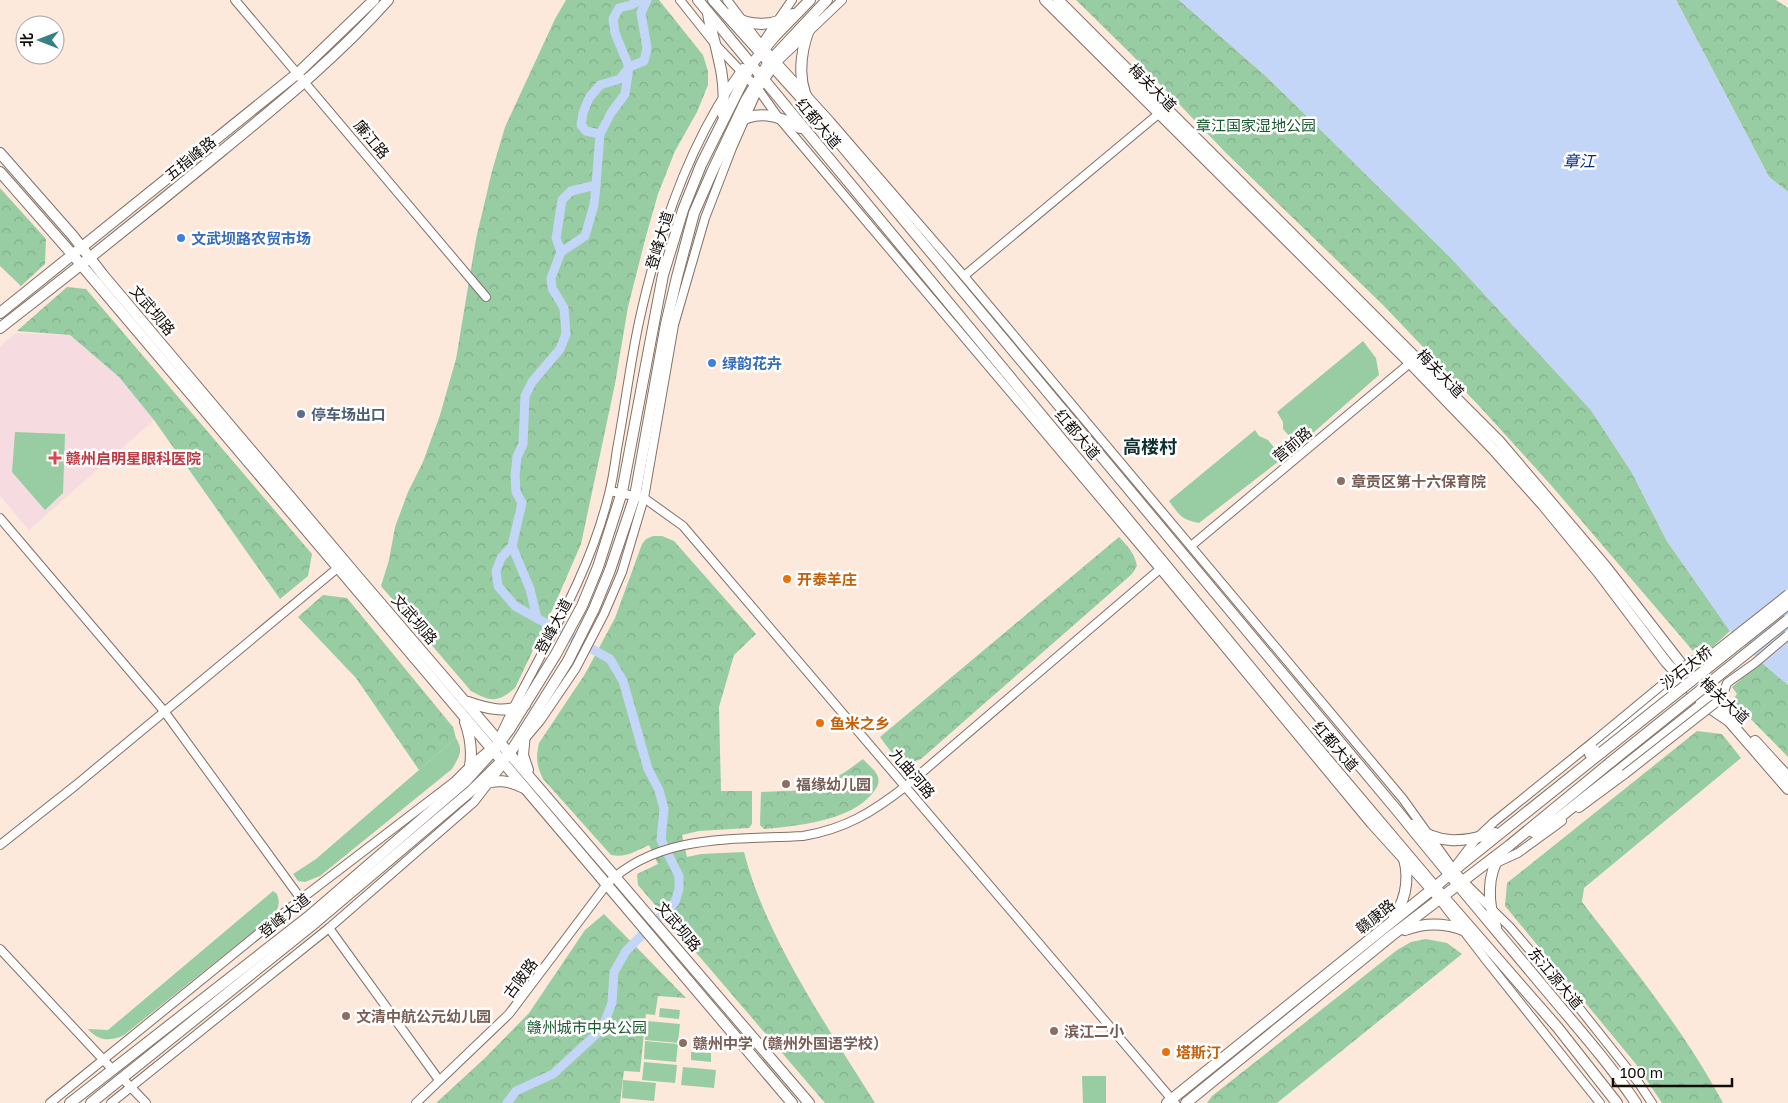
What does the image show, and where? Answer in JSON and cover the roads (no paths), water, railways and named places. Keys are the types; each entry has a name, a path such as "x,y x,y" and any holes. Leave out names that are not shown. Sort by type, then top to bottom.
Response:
{"main road":[{"name":"五指峰路","path":"0,313 298,73 374,0"},
{"name":"五指峰路","path":"0,328 90,258 306,82 388,0"},
{"name":"红都大道","path":"698,0 749,64 759,83 807,132 1288,713 1388,830 1433,888"},
{"name":"登峰大道","path":"91,1103 316,922 471,791 511,754 568,661 594,609 640,497 666,324 694,213 734,125 759,83 773,63 827,0"},
{"name":"梅关大道","path":"1045,0 1163,111 1500,441 1606,567 1686,676 1729,721 1788,790"},
{"name":"梅关大道","path":"1058,0 1163,111 1492,448 1543,505 1598,572 1666,662 1686,676"},
{"name":"红都大道","path":"715,2 773,63 1400,814 1452,872"},
{"path":"715,2 741,20 759,24 787,18 808,2"},
{"name":"登峰大道","path":"70,1103 308,917 466,781 499,741 525,705 582,606 598,567 622,492 663,275 701,165 743,73 761,50 808,2"},
{"path":"812,110 805,94 801,61 807,34 818,9"},
{"path":"708,12 710,30 722,70 723,120"},
{"path":"734,125 746,118 765,114 778,116 807,132"},
{"name":"文武坝路","path":"0,153 82,248 492,750 792,1103"},
{"name":"文武坝路","path":"0,172 342,565 466,702 809,1103"},
{"name":"沙石大桥","path":"1602,752 1788,604"},
{"name":"沙石大桥","path":"1611,762 1788,620"},
{"path":"1664,695 1669,688 1671,679 1670,670 1666,662"},
{"path":"1400,814 1426,834 1448,840 1476,839 1502,832 1542,792 1686,676"},
{"path":"1500,934 1491,909 1490,889 1497,862 1510,845 1560,817 1708,701"},
{"name":"梅关大道","path":"1708,701 1727,710 1788,777"},
{"path":"466,702 488,709 504,710 525,705"},
{"path":"462,712 470,740 471,765 466,781"},
{"path":"1681,723 1704,716 1729,721"},
{"path":"530,721 523,741 523,755 530,776"},
{"name":"赣康路","path":"1171,1102 1602,752"},
{"name":"赣康路","path":"1186,1103 1391,936 1510,845 1611,762"},
{"path":"471,791 489,782 498,781 512,783 529,793"},
{"path":"1388,830 1398,844 1405,862 1407,876 1405,893 1399,909 1390,923"},
{"name":"东江源大道","path":"1452,872 1500,934 1572,1020 1636,1103"},
{"name":"东江源大道","path":"1433,888 1558,1028 1617,1103"},
{"path":"1391,936 1427,924 1445,925 1464,930 1485,944"}],"street":[{"name":"廉江路","path":"236,0 486,297"},
{"path":"727,0 761,50 777,21 792,0"},
{"path":"842,0 807,34 773,63 830,121 964,276 1191,546 1402,799 1452,872 1476,839 1494,822 1691,661 1707,658 1788,594"},
{"path":"681,1 715,44 743,73 759,83 778,116 1160,569 1370,824 1405,862 1433,888"},
{"path":"499,741 513,709 571,599 588,561 610,491 639,323 652,270 676,195 693,154 724,97 743,73"},
{"path":"511,754 540,721 576,668 604,614 622,572 640,497 674,325 705,218 759,83"},
{"path":"964,276 1163,111"},
{"name":"营前路","path":"1191,546 1410,363"},
{"name":"九曲河路","path":"610,491 640,497 683,526 906,786 1171,1102"},
{"path":"0,518 164,711 301,899"},
{"path":"0,845 76,785 342,565"},
{"name":"古陂路","path":"416,1103 509,1014 607,884 636,861 661,850 690,844 817,834 844,825 881,806 1160,569"},
{"path":"1652,1103 1638,1082 1580,1009 1510,926 1461,883 1518,852 1625,774 1722,698 1727,682 1755,663 1788,636"},
{"path":"50,1103 301,899 454,782 471,765 492,750"},
{"path":"111,1103 329,928 474,802 503,762"},
{"path":"1442,898 1464,930 1600,1103"},
{"path":"329,928 440,1080"},
{"path":"0,949 112,1069"},
{"path":"122,1078 146,1103"}],"water":[{"name":"章江","path":"1179,0 1676,0 1769,177 1788,192 1788,685 1761,662 1730,631 1667,541 1631,471 1591,410 1451,258 1267,77"}],"waterway":[{"path":"600,134 611,113 625,94 629,67 615,33 613,19 619,8 640,0"},
{"path":"507,1103 516,1091 553,1074 602,1029 612,1003 614,972 626,951 675,902 679,889 679,876 661,840 664,809 659,790 648,769 623,681 610,659 515,606 498,586 496,571 501,558 512,546 522,503 516,492 515,476 517,457 523,444 525,396 532,382 560,349 566,334 564,308 552,288 551,278 561,252 556,238 562,200 571,191 596,185 600,134 586,131 581,125 583,113 589,98 600,85 620,79 629,67 644,61 647,48 641,13 647,0"},
{"path":"561,252 585,236 594,205 596,185"},
{"path":"512,546 530,589 537,618"}],"place":[{"name":"文武坝路农贸市场","path":"181,238"},
{"name":"绿韵花卉","path":"712,363"},
{"name":"停车场出口","path":"301,414"},
{"name":"赣州启明星眼科医院","path":"55,458"},
{"name":"章贡区第十六保育院","path":"1341,481"},
{"name":"开泰羊庄","path":"787,579"},
{"name":"鱼米之乡","path":"820,723"},
{"name":"福缘幼儿园","path":"786,784"},
{"name":"文清中航公元幼儿园","path":"346,1016"},
{"name":"滨江二小","path":"1054,1031"},
{"name":"赣州中学（赣州外国语学校）","path":"683,1043"},
{"name":"塔斯汀","path":"1166,1052"}],"district":[{"name":"高楼村","path":"1150,446"}],"park label":[{"name":"章江国家湿地公园","path":"1256,125"},
{"name":"赣州城市中央公园","path":"587,1027"}]}
